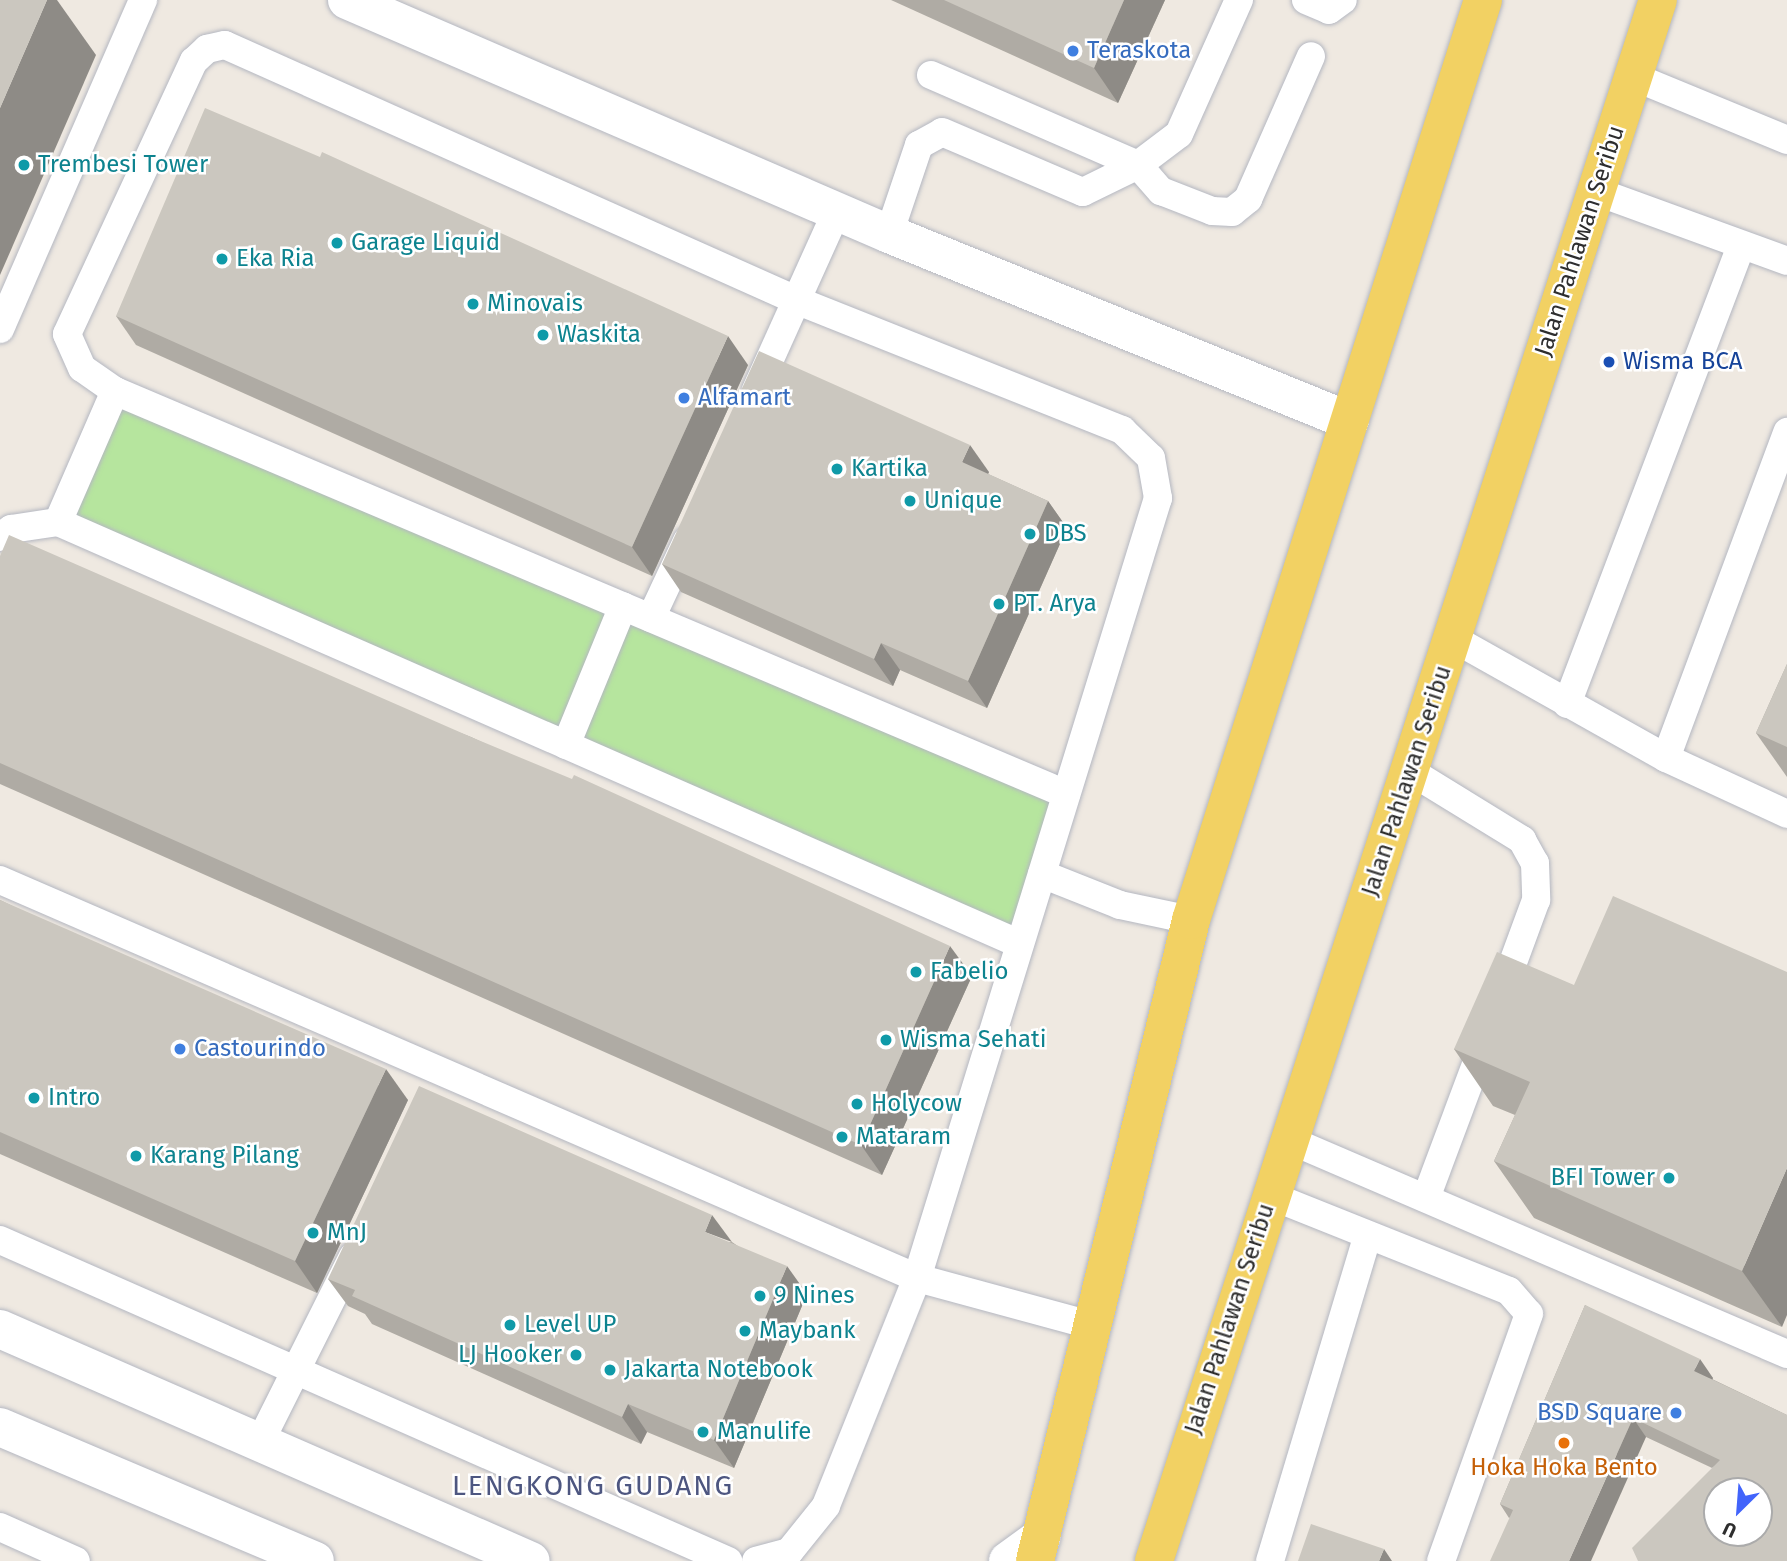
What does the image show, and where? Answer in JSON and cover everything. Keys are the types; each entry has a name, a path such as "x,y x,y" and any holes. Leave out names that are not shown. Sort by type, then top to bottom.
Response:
{"main road":[{"path":"1038,1549 1090,1325 1191,920 1483,0"},
{"name":"Jalan Pahlawan Seribu","path":"1154,1561 1287,1139 1454,639 1658,0"}],"street":[{"path":"347,0 889,234 1349,421"},
{"path":"0,1329 531,1561"},
{"path":"0,1427 315,1561"},
{"path":"1008,1561 1038,1549"}],"lane":[{"path":"0,329 143,0"},
{"path":"889,234 919,145 942,132 1083,192 1139,166 1179,134 1239,0"},
{"path":"1306,0 1329,10 1343,0"},
{"path":"756,1561 789,1552 826,1506 917,1278 1158,498 1151,458 1122,430 797,301 225,44 207,49 194,61 68,334 82,368 116,391 1066,794"},
{"path":"931,75 1139,166 1161,191 1212,211 1232,212 1248,199 1311,56"},
{"path":"1632,76 1787,140"},
{"path":"1595,191 1787,261"},
{"path":"745,415 837,211"},
{"path":"1567,704 1741,245"},
{"path":"58,522 116,391"},
{"path":"1667,758 1787,432"},
{"path":"651,618 698,517"},
{"path":"0,537 11,529 58,522 1020,944"},
{"path":"565,745 623,606"},
{"path":"1454,639 1667,758 1787,814"},
{"path":"1410,771 1522,840 1535,863 1536,900 1426,1198"},
{"path":"1042,874 1120,905 1191,920"},
{"path":"0,880 917,1278 1090,1325"},
{"path":"428,1097 440,1072"},
{"path":"1287,1139 1787,1354"},
{"path":"1269,1195 1367,1237 1509,1291 1529,1314 1441,1561"},
{"path":"259,1444 298,1373 363,1235"},
{"path":"1270,1561 1367,1237"},
{"path":"0,1240 728,1561"},
{"path":"0,1527 76,1561"}],"green space":[{"path":"115,391 1066,794 1020,944 58,522"}],"building":[{"path":"0,0 47,0 0,108"},
{"path":"944,0 1124,0 1094,68"},
{"path":"205,108 320,157 322,152 728,336 632,547 116,316"},
{"path":"759,351 970,445 962,462 1048,501 968,681 881,643 874,659 662,564"},
{"path":"9,535 471,737 572,779 574,775 950,946 861,1145 0,763 0,556"},
{"path":"1787,664 1787,747 1756,733"},
{"name":"BFI Tower","path":"1613,896 1787,972 1787,1168 1742,1271 1494,1161 1530,1082 1454,1049 1497,952 1574,985"},
{"path":"0,900 386,1069 295,1261 0,1132"},
{"path":"419,1086 712,1215 705,1232 787,1266 714,1440 628,1404 622,1417 352,1296 355,1290 328,1279"},
{"path":"1585,1305 1700,1359 1694,1371 1787,1415 1787,1561 1638,1561 1632,1548 1703,1477 1720,1460 1633,1418 1569,1561 1490,1561 1513,1510 1500,1504"},
{"path":"1311,1524 1384,1549 1379,1561 1298,1561"}],"place":[{"name":"Teraskota","path":"1073,51"},
{"name":"Trembesi Tower","path":"24,165"},
{"name":"Garage Liquid","path":"337,243"},
{"name":"Eka Ria","path":"222,259"},
{"name":"Minovais","path":"473,304"},
{"name":"Waskita","path":"543,335"},
{"name":"Wisma BCA","path":"1609,362"},
{"name":"Alfamart","path":"684,398"},
{"name":"Kartika","path":"837,469"},
{"name":"Unique","path":"910,501"},
{"name":"DBS","path":"1030,534"},
{"name":"PT. Arya","path":"999,604"},
{"name":"Fabelio","path":"916,972"},
{"name":"Wisma Sehati","path":"886,1040"},
{"name":"Castourindo","path":"180,1049"},
{"name":"Intro","path":"34,1098"},
{"name":"Holycow","path":"857,1104"},
{"name":"Mataram","path":"842,1137"},
{"name":"Karang Pilang","path":"136,1156"},
{"name":"BFI Tower","path":"1669,1178"},
{"name":"MnJ","path":"313,1233"},
{"name":"9 Nines","path":"760,1296"},
{"name":"Level UP","path":"510,1325"},
{"name":"Maybank","path":"745,1331"},
{"name":"LJ Hooker","path":"576,1355"},
{"name":"Jakarta Notebook","path":"610,1370"},
{"name":"BSD Square","path":"1676,1413"},
{"name":"Manulife","path":"703,1432"},
{"name":"Hoka Hoka Bento","path":"1564,1443"}],"district":[{"name":"LENGKONG GUDANG","path":"593,1486"}]}
